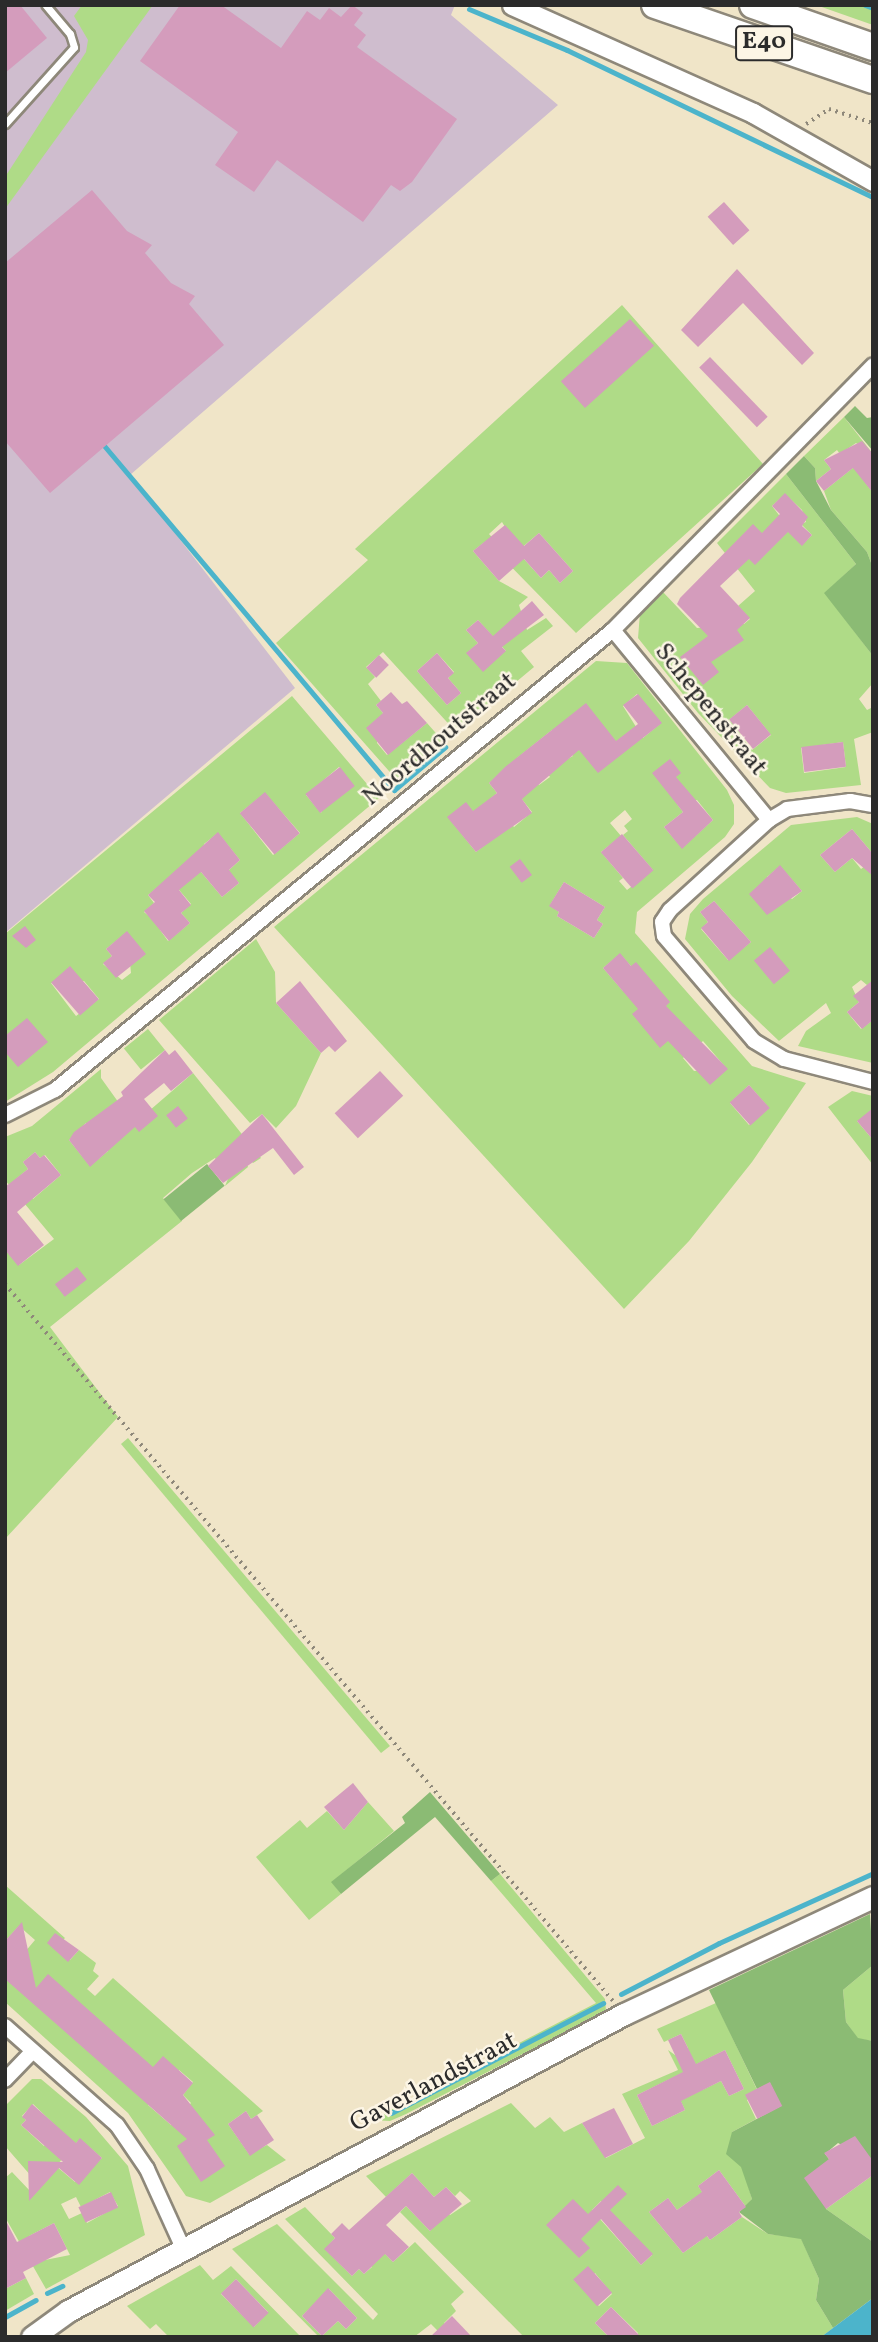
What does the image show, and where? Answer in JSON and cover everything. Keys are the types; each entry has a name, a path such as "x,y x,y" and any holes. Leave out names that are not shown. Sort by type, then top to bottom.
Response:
{"highway":[{"name":"E40","path":"655,5 873,80"},
{"name":"E40","path":"753,5 873,47"}],"main road":[{"name":"Gaverlandstraat","path":"32,2337 68,2311 183,2248 624,2014 873,1897"}],"street":[{"path":"512,5 753,113 873,181"},
{"name":"Noordhoutstraat","path":"5,1115 55,1090 613,630 873,365"},
{"name":"Schepenstraat","path":"613,630 769,820"},
{"path":"873,805 850,801 787,809 769,820 670,910 662,922 664,936 754,1041 784,1059 873,1082"},
{"path":"5,2026 117,2125 147,2169 183,2248"},
{"path":"5,2080 33,2051"}],"lane":[{"path":"5,124 74,47 70,34 46,5"}],"path":[{"path":"804,126 829,109 873,123"},
{"path":"5,1284 624,2014"}],"shaded area":[{"path":"5,5 455,5 451,15 558,105 130,475 295,688 5,933"}],"green space":[{"path":"82,5 153,5 5,209 5,177 86,52 88,40 74,16"},
{"path":"816,5 873,5 873,25"},
{"path":"622,305 763,464 576,633 486,541 473,551 499,581 528,597 519,605 527,630 546,618 553,626 521,651 534,667 456,732 383,652 366,667 375,677 368,684 381,701 376,705 383,713 377,743 387,755 427,723 442,740 396,779 276,643 368,560 355,549","holes":["502,522 519,550 539,533 573,571 560,583 549,570 541,578 523,558 516,564 489,534","478,620 506,651 467,653 478,643 466,630","437,653 454,672 448,678 461,693 447,705 417,671"]},
{"path":"855,406 867,418 873,417 873,451 844,417"},
{"path":"844,417 873,454 856,443 840,454 837,450 824,460 831,469 816,481 815,468 804,456"},
{"path":"804,456 815,468 816,481 831,510 867,552 873,568 873,656 824,593 856,564 786,474"},
{"path":"854,467 873,493 873,568 867,552 831,510 824,491"},
{"path":"786,474 856,564 825,593 873,656 873,683 859,699 867,710 873,707 873,732 854,739 861,785 786,793 770,788 698,713 638,638 640,613 663,592 697,628 744,624 750,619 738,606 755,591 717,543","holes":["785,494 802,510 806,522 801,524 812,535 802,545 772,506","747,705 771,735 752,750 739,734 742,730 729,720","843,742 846,767 804,773 801,748"]},
{"path":"596,661 627,663 727,790 734,805 734,824 725,837 637,912 635,933 752,1066 806,1083 752,1162 689,1241 624,1309 274,927","holes":["637,694 661,723 643,738 623,706","552,730 573,756 546,771 550,777 539,785 517,758","502,774 532,812 514,827 490,799 497,793 489,783","697,800 713,820 682,848 664,827 683,812 677,804","625,810 632,819 624,826 628,831 623,835 653,870 627,890 619,881 623,878 601,852 621,836 610,823","448,817 494,838 476,852","564,882 605,907 597,920 603,924 594,938 557,916 559,912 550,905","620,954 631,966 623,991 603,968","703,1041 727,1069 694,1071 683,1058","749,1085 769,1108 749,1125 730,1103"]},
{"path":"292,696 379,798 53,1072 5,1102 5,934","holes":["339,767 340,767 321,813 306,795","265,793 300,833 273,855 240,813","218,833 240,860 227,872 239,883 222,897 201,872 204,844","169,878 191,904 181,913 190,923 168,941 160,930 162,927 144,912 154,903 148,895","127,932 131,973 122,980 103,964 112,956 106,949","84,981 99,999 76,1016 51,983"]},
{"path":"857,817 873,824 873,854 852,829 820,855 835,872 852,858 861,869 873,860 868,870 873,876 873,990 861,980 852,987 859,1002 847,1012 861,1029 873,1020 873,1063 798,1046 806,1031 831,1013 826,1003 779,1041 732,996 685,939 690,914 703,899 791,825","holes":["780,866 802,891 792,899 767,877","714,901 751,942 728,960 701,929 708,922 700,912"]},
{"path":"256,939 275,972 276,1003 321,1053 296,1106 276,1128 262,1114 250,1123 159,1020"},
{"path":"148,1029 165,1050 141,1069 124,1049"},
{"path":"101,1069 101,1078 139,1131 142,1117 193,1073 261,1158 253,1163 243,1152 248,1167 225,1186 228,1179 215,1158 192,1173 163,1198 182,1221 50,1327 118,1417 5,1539 5,1250 19,1265 54,1239 5,1180 5,1137 32,1126","holes":["86,1123 108,1151 90,1166 69,1140","35,1152 40,1158 45,1155 61,1175 33,1199 16,1179 28,1169 23,1162"]},
{"path":"852,1091 873,1096 873,1119 857,1121 873,1140 873,1165 828,1107"},
{"path":"207,1164 225,1186 181,1221 163,1199"},
{"path":"128,1438 390,1746 381,1753 121,1444"},
{"path":"430,1792 500,1874 491,1881 435,1817 341,1894 331,1882 405,1823 402,1817"},
{"path":"368,1802 394,1831 332,1882 341,1894 309,1920 256,1857 300,1820 307,1828 327,1811 344,1830"},
{"path":"500,1874 605,1999 606,2011 406,2114 390,2121 371,2120 596,2003 491,1881"},
{"path":"5,1885 65,1938 56,1947 70,1960 79,1950 96,1963 93,1971 99,1976 87,1989 95,1996 113,1978 263,2111 251,2119 246,2111 228,2124 249,2154 267,2145 286,2160 210,2203 186,2196 128,2113 5,2002 5,1979 30,1961 24,1953 35,1940 19,1926 5,1941","holes":["179,2070 193,2082 183,2095 191,2103 171,2125 148,2105"]},
{"path":"870,1914 873,1965 843,1990 846,2022 858,2038 873,2041 873,2161 838,2143 825,2154 829,2159 826,2209 873,2242 873,2298 833,2328 816,2300 819,2279 801,2239 768,2234 739,2212 752,2199 741,2167 726,2154 732,2132 781,2106 770,2083 757,2089 709,1990"},
{"path":"873,1965 873,2041 858,2039 846,2022 843,1990"},
{"path":"716,2003 759,2094 747,2100 756,2119 732,2132 752,2199 746,2207 719,2170 698,2186 707,2199 696,2206 691,2200 677,2210 668,2198 649,2212 683,2253 700,2241 700,2227 710,2240 742,2217 768,2234 801,2238 819,2279 816,2300 833,2328 821,2337 636,2337 638,2333 611,2307 595,2323 609,2337 524,2337 400,2212 406,2206 430,2231 446,2211 450,2215 471,2201 460,2191 455,2196 446,2187 434,2197 412,2173 386,2197 366,2176 511,2103 535,2128 550,2117 564,2132 582,2123 606,2158 645,2138 622,2094 678,2070 668,2050 675,2055 688,2048 681,2034 664,2042 657,2029","holes":["725,2050 744,2089 729,2096 721,2081 702,2090 691,2067","670,2079 685,2110 652,2126 637,2095","601,2201 652,2255 641,2265 592,2210","595,2273 612,2294 599,2306 574,2280 578,2276 585,2283"]},
{"path":"32,2079 41,2079 86,2117 128,2166 145,2235 46,2289 5,2217 5,2178 12,2172 30,2191 38,2184 5,2146 5,2106","holes":["33,2104 59,2129 44,2146 21,2125 26,2120 22,2116","80,2139 102,2158 75,2182 56,2166","110,2192 118,2206 87,2223 82,2213 69,2219 61,2204 76,2197 81,2207","54,2223 70,2255 45,2260 29,2236"]},
{"path":"873,2175 873,2242 826,2209"},
{"path":"305,2207 335,2238 325,2249 352,2276 359,2269 364,2274 372,2267 354,2248 367,2235 393,2262 415,2242 464,2292 451,2304 456,2311 444,2323 457,2337 444,2337 431,2324 414,2337 319,2337 232,2249 277,2224 373,2320 378,2314 285,2219","holes":["329,2289 357,2318 346,2329 338,2321 322,2336 302,2316"]},
{"path":"200,2265 213,2280 231,2266 301,2337 169,2337 156,2324 150,2329 127,2306","holes":["236,2279 268,2312 254,2327 221,2294"]},
{"path":"26,2278 34,2294 5,2311 5,2289"}],"water":[{"path":"873,2298 873,2337 821,2337"}],"building":[{"path":"5,5 20,5 47,38 5,73"},
{"path":"180,5 221,5 281,48 307,11 320,20 329,8 341,17 352,5 363,13 354,25 366,35 357,47 457,119 412,182 400,191 391,185 363,222 277,160 254,192 215,165 238,132 140,61"},
{"path":"92,190 127,231 152,245 145,253 171,283 195,296 189,304 224,345 50,493 5,441 5,263"},
{"path":"724,202 749,230 733,245 708,217"},
{"path":"737,269 814,353 802,365 743,303 698,347 681,330"},
{"path":"630,319 654,346 585,408 561,381"},
{"path":"710,357 768,417 757,427 699,367"},
{"path":"862,441 873,454 873,493 853,468 824,491 816,481 831,469 824,460"},
{"path":"785,493 808,517 802,526 812,535 802,546 788,532 755,565 749,559 720,586 750,618 737,630 744,640 711,662 719,672 703,685 680,657 708,636 677,604 753,524 762,533 780,514 772,506"},
{"path":"505,525 524,546 539,533 573,571 560,583 549,570 541,578 524,559 499,581 473,551"},
{"path":"532,601 544,615 502,647 506,651 483,672 466,653 478,643 466,630 478,620 493,636"},
{"path":"437,653 454,673 448,678 461,693 447,705 417,671"},
{"path":"379,655 389,665 376,678 366,668"},
{"path":"391,692 402,704 407,701 427,723 388,755 366,728 383,713 376,705"},
{"path":"638,694 662,723 598,773 579,750 522,799 532,813 476,852 447,817 466,802 473,811 497,793 489,783 505,767 586,703 616,741 638,724 623,705"},
{"path":"747,705 771,735 753,749 729,719"},
{"path":"843,742 846,767 804,772 801,747"},
{"path":"670,759 681,773 676,777 713,820 682,849 664,827 683,812 652,773"},
{"path":"340,767 355,786 320,813 305,794"},
{"path":"265,792 300,833 274,855 240,813"},
{"path":"852,829 873,854 873,876 852,858 835,872 820,855"},
{"path":"218,832 240,860 229,870 239,883 222,897 201,872 179,890 191,905 181,913 190,923 169,941 144,911 155,902 148,895"},
{"path":"622,834 653,870 632,889 601,852"},
{"path":"520,859 532,875 522,883 510,867"},
{"path":"780,865 802,891 767,915 749,894"},
{"path":"564,882 605,907 597,920 603,924 594,938 557,916 559,912 549,906"},
{"path":"714,901 751,942 729,961 701,928 708,922 700,912"},
{"path":"25,926 36,940 26,948 12,936"},
{"path":"127,931 146,954 116,978 103,963 112,956 106,949"},
{"path":"770,947 790,971 774,984 754,960"},
{"path":"620,953 631,966 636,962 670,1002 666,1006 728,1069 710,1085 668,1041 660,1048 632,1014 638,1009 603,968"},
{"path":"70,966 99,999 80,1016 51,982"},
{"path":"873,980 873,1020 862,1029 847,1012 859,1002 853,996"},
{"path":"300,981 347,1041 335,1052 329,1046 321,1053 276,1003"},
{"path":"27,1018 48,1042 18,1067 5,1052 5,1036"},
{"path":"165,1050 169,1055 175,1050 193,1073 171,1091 164,1083 144,1099 158,1116 139,1132 135,1127 90,1167 69,1140 74,1132 123,1096 121,1092"},
{"path":"380,1071 403,1096 358,1138 335,1113"},
{"path":"749,1085 770,1108 750,1125 730,1102"},
{"path":"178,1106 188,1119 176,1128 166,1115"},
{"path":"873,1108 873,1140 857,1121"},
{"path":"262,1114 304,1167 294,1175 273,1148 223,1183 208,1166"},
{"path":"35,1152 40,1158 44,1155 61,1175 17,1212 44,1245 18,1266 5,1250 5,1187 28,1169 23,1162"},
{"path":"77,1267 87,1280 65,1297 55,1284"},
{"path":"353,1783 368,1802 344,1830 324,1807"},
{"path":"22,1922 36,1988 48,1974 153,2067 163,2056 193,2083 183,2095 215,2135 207,2140 225,2166 201,2182 177,2146 187,2139 5,1979 5,1941"},
{"path":"55,1933 79,1950 68,1962 47,1943"},
{"path":"681,2034 696,2064 725,2050 744,2089 729,2096 721,2081 681,2101 685,2110 652,2126 637,2095 683,2072 668,2040"},
{"path":"770,2082 782,2106 757,2119 745,2095"},
{"path":"32,2104 76,2143 80,2138 102,2158 79,2185 59,2168 29,2201 28,2161 63,2162 21,2125 26,2120 22,2117"},
{"path":"614,2108 633,2144 605,2158 582,2123"},
{"path":"246,2111 251,2119 257,2115 274,2140 250,2156 228,2124"},
{"path":"855,2136 873,2161 873,2175 826,2209 804,2178 829,2159 824,2153"},
{"path":"719,2170 746,2207 739,2212 742,2217 710,2240 707,2236 683,2253 649,2212 668,2198 677,2210 702,2192 698,2186"},
{"path":"412,2173 434,2197 446,2187 462,2204 430,2231 406,2206 386,2225 409,2247 393,2262 385,2254 364,2274 359,2269 352,2276 324,2249 335,2238 331,2234 342,2223 349,2230"},
{"path":"618,2185 627,2194 610,2210 653,2254 641,2265 601,2219 581,2239 590,2248 579,2258 546,2225 573,2199 588,2214"},
{"path":"111,2192 118,2207 86,2223 78,2207"},
{"path":"5,2219 17,2242 54,2223 67,2249 23,2272 26,2278 5,2289"},
{"path":"588,2266 612,2293 597,2306 573,2279"},
{"path":"236,2279 269,2313 254,2327 221,2294"},
{"path":"328,2288 357,2318 346,2329 338,2321 322,2336 302,2316"},
{"path":"611,2307 641,2337 609,2337 595,2323"},
{"path":"452,2316 472,2337 430,2337"}],"waterway":[{"path":"865,5 873,8"},
{"path":"469,9 567,50 873,197"},
{"path":"101,442 394,790 445,747"},
{"path":"621,1994 719,1943 873,1873"},
{"path":"391,2113 603,2003"},
{"path":"47,2293 62,2286"},
{"path":"5,2317 36,2300"}]}
